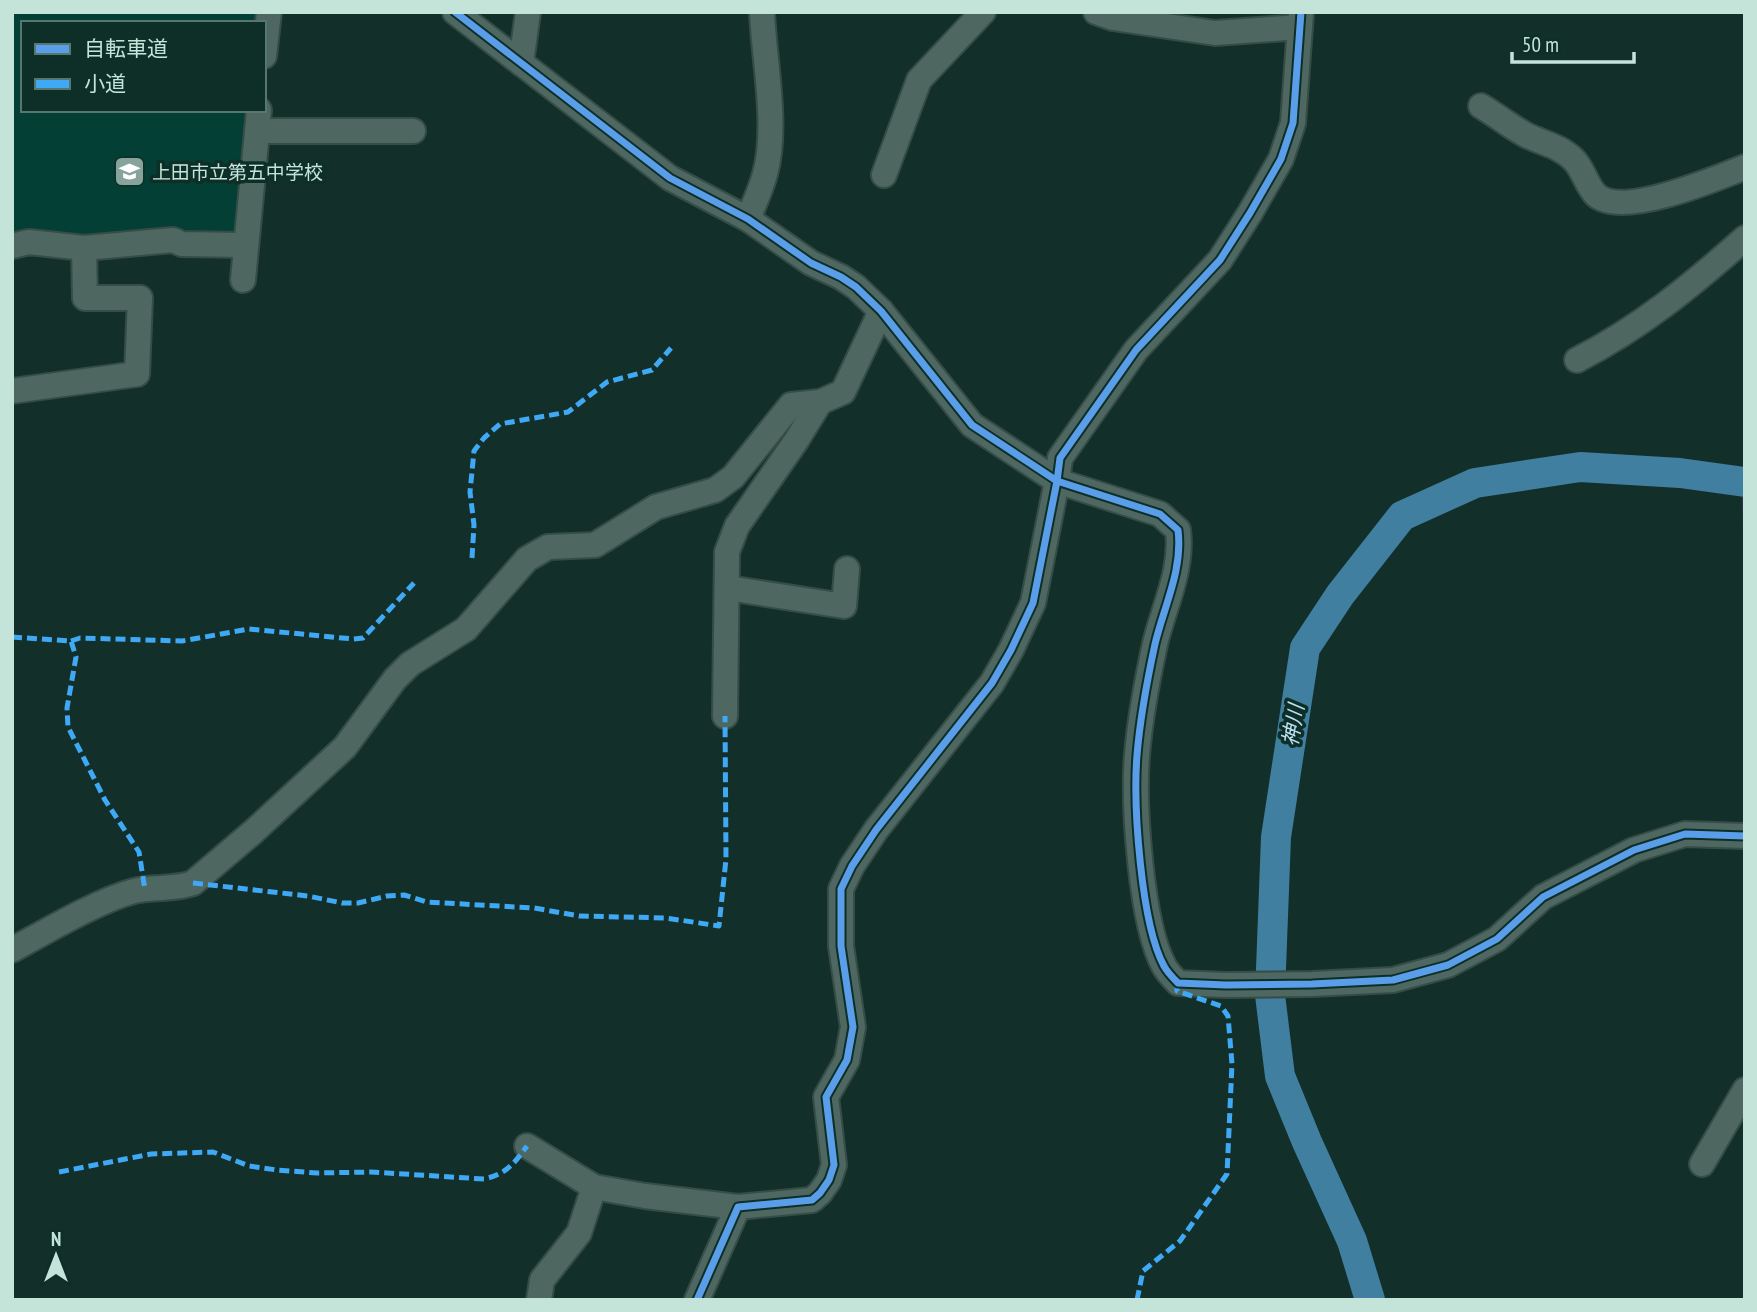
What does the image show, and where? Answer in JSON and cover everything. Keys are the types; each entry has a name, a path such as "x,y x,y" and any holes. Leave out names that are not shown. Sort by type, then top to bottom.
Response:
{"street":[{"path":"266,34 268,12"},
{"path":"455,12 670,178 748,219 811,263 848,282 881,311 972,425 1058,481 1160,514 1178,530 1180,545 1175,577 1156,643 1137,757 1138,834 1144,885 1155,945 1165,968 1178,983 1312,985 1393,980 1448,965 1497,939 1543,897 1634,850 1685,834 1745,836"},
{"path":"521,63 528,12"},
{"path":"884,175 919,80 983,12"},
{"path":"527,1146 594,1187 738,1207 812,1200 820,1194 829,1180 834,1165 826,1097 847,1060 853,1027 841,946 841,889 852,866 876,830 992,684 1012,650 1033,603 1058,481 1060,458 1136,349 1220,260 1250,214 1280,159 1293,123 1301,19 1215,33 1113,18 1096,12"},
{"path":"748,219 765,174 769,152 764,13"},
{"path":"1481,106 1527,136 1553,145 1574,159 1595,194 1607,202 1630,202 1699,185 1745,167"},
{"path":"243,280 244,245 258,121 413,131"},
{"path":"1577,360 1619,338 1695,282 1745,238"},
{"path":"12,246 29,242 84,248 173,240 182,244 244,245"},
{"path":"12,391 137,374 140,298 85,298 84,248"},
{"path":"12,950 76,916 135,891 183,887 193,883 345,747 395,679 410,664 466,629 527,559 548,547 595,545 656,507 715,491 733,477 791,405 820,402 843,393 881,311"},
{"path":"725,716 727,552 737,526 820,402"},
{"path":"727,589 844,606 847,569"},
{"path":"1702,1164 1745,1090"},
{"path":"539,1300 542,1280 579,1233 594,1187"},
{"path":"697,1300 738,1207"}],"shaded area":[{"name":"上田市立第五中学校","path":"12,12 261,12 260,21 21,21 21,112 251,112 239,238 71,242 12,237"},
{"path":"1745,471 1745,604 1742,495"}],"waterway":[{"name":"神川","path":"1370,1300 1352,1241 1280,1076 1270,995 1276,837 1305,648 1340,595 1402,516 1475,483 1580,467 1680,473 1745,482"}],"marked path":[{"path":"472,558 474,525 470,492 474,451 484,438 500,424 568,412 607,382 652,370 671,348"},
{"path":"71,641 80,638 182,641 249,629 363,638 414,583"},
{"path":"12,637 71,641 76,657 67,708 68,727 105,800 139,852 145,890"},
{"path":"193,883 308,896 342,903 404,895 427,902 534,908 579,916 666,918 719,926 726,859 725,716"},
{"path":"1137,1300 1143,1271 1180,1241 1227,1174 1232,1064 1228,1016 1221,1006 1177,991 1177,986"},
{"path":"59,1172 151,1154 213,1152 249,1166 277,1170 484,1179 509,1167 527,1146"}],"cycle path":[{"path":"455,12 670,178 748,219 811,263 856,287 881,311 972,425 1057,481 1160,514 1178,530 1178,559 1155,644 1144,700 1136,777 1144,894 1156,947 1168,973 1178,983 1312,984 1393,980 1448,965 1497,939 1543,897 1634,850 1685,834 1745,836"},
{"path":"697,1300 738,1207 812,1200 829,1180 834,1165 826,1097 847,1060 853,1027 841,946 841,889 852,866 876,830 992,683 1011,650 1033,603 1060,458 1136,350 1220,260 1281,159 1293,123 1301,12"}],"place":[{"name":"上田市立第五中学校","path":"129,172"}]}
